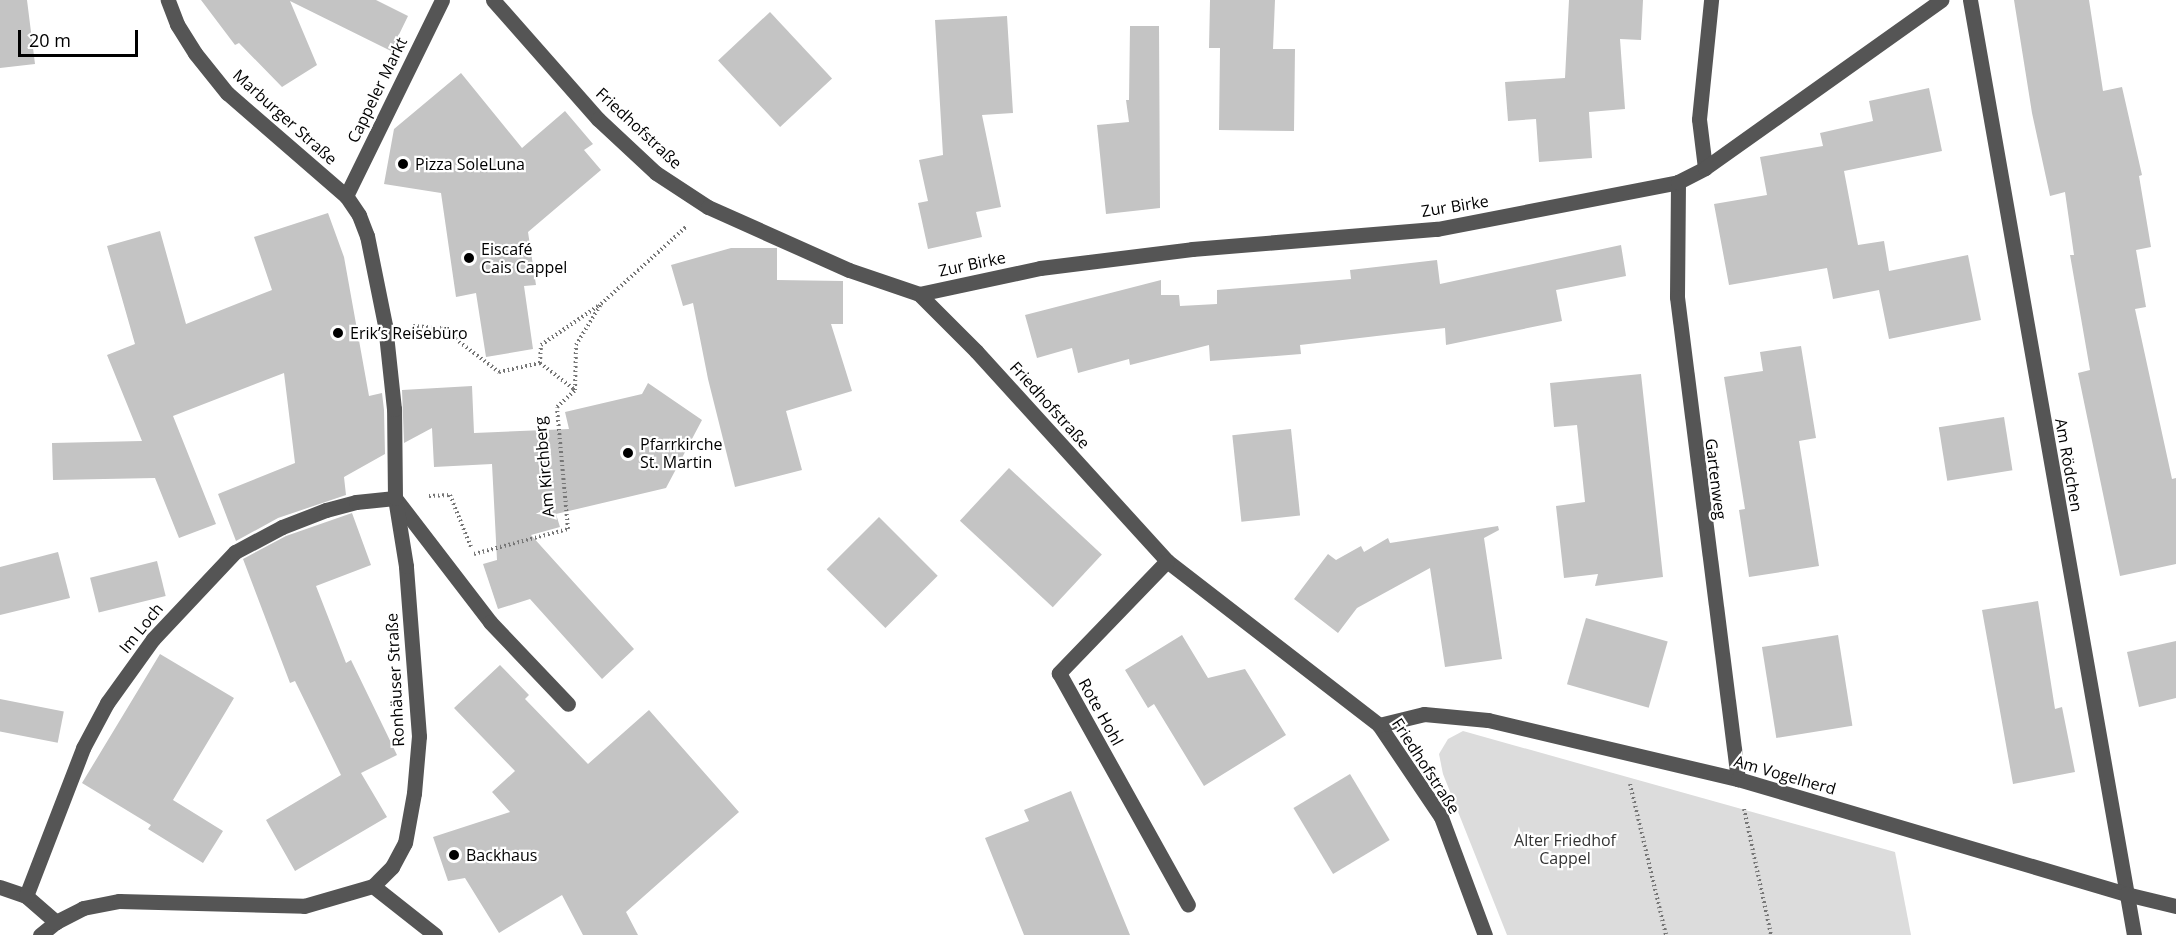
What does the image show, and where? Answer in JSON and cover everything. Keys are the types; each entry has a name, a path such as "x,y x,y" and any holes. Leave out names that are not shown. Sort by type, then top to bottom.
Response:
{"street":[{"name":"Marburger Straße","path":"168,0 177,24 195,53 227,93 346,196"},
{"name":"Cappeler Markt","path":"346,196 442,0"},
{"name":"Friedhofstraße","path":"493,0 598,119 656,173 708,207 849,270 919,294 976,351 1167,561 1379,725 1441,817 1485,935"},
{"path":"1705,168 1699,119 1711,0"},
{"name":"Zur Birke","path":"919,294 1040,268 1180,250 1437,229 1678,182 1705,168 1941,0"},
{"name":"Am Rödchen","path":"1970,0 2134,935"},
{"name":"Gartenweg","path":"1678,182 1677,297 1738,779"},
{"name":"Ronhäuser Straße","path":"346,196 359,215 367,236 386,325 394,409 395,498 406,566 418,736 414,793 405,843 392,867 373,886"},
{"path":"395,498 490,622 568,704"},
{"name":"Im Loch","path":"27,896 83,748 107,703 153,639 179,610 235,552 263,537 326,510 356,502 395,498"},
{"name":"Rote Hohl","path":"1167,561 1059,673 1188,905"},
{"name":"Am Vogelherd","path":"1379,725 1424,714 1488,720 1738,779 2126,894 2176,906"},
{"path":"0,886 27,896 56,922"},
{"path":"40,935 56,922 83,908 119,901 304,906 373,886 435,935"}],"path":[{"path":"540,363 541,345 601,304 708,207"},
{"path":"575,390 576,345 601,304"},
{"path":"386,325 441,328 499,372 540,363"},
{"path":"540,363 575,390"},
{"name":"Am Kirchberg","path":"450,495 475,555 568,528 557,407 575,390"},
{"path":"1629,777 1666,935"},
{"path":"1738,779 1771,935"}],"green space":[{"name":"Alter Friedhof Cappel","path":"1463,731 1895,852 1911,935 1507,935 1443,774 1439,754 1448,739"}],"building":[{"path":"0,0 27,0 35,64 0,68"},
{"path":"201,0 376,0 408,16 391,51 290,1 317,65 282,87 239,43 235,45"},
{"path":"1210,0 1275,0 1273,49 1295,49 1294,131 1219,130 1220,48 1209,48"},
{"path":"1569,0 1643,0 1641,40 1620,39 1625,109 1589,112 1592,158 1539,162 1536,119 1508,121 1505,82 1565,78"},
{"path":"2014,0 2089,0 2103,91 2122,87 2142,175 2139,176 2151,247 2136,250 2146,307 2135,309 2172,479 2176,478 2176,564 2120,576 2078,373 2090,370 2070,255 2074,255 2065,192 2050,196 2032,113"},
{"path":"770,12 832,79 780,127 718,60"},
{"path":"1007,16 1013,113 982,115 1001,207 976,212 982,237 928,249 918,203 928,201 919,160 943,155 935,20"},
{"path":"1130,26 1159,26 1160,208 1106,214 1097,125 1129,122 1126,100 1129,100"},
{"path":"461,73 522,148 565,111 593,144 584,150 601,170 528,232 536,285 524,286 533,349 486,357 476,293 456,297 441,193 384,184 394,129"},
{"path":"1929,88 1942,151 1844,171 1858,245 1884,241 1889,271 1968,255 1981,320 1889,339 1879,290 1833,299 1827,268 1729,285 1714,204 1767,195 1760,157 1823,146 1820,133 1873,121 1869,101"},
{"path":"328,213 344,257 369,396 382,393 384,410 385,454 344,477 346,495 278,518 236,541 218,494 295,463 284,373 173,416 216,524 179,538 155,478 53,480 52,443 142,441 107,355 135,344 107,246 160,231 186,324 272,290 254,237"},
{"path":"1621,245 1626,276 1556,290 1562,321 1446,345 1445,328 1300,345 1301,354 1210,361 1209,345 1130,365 1129,359 1078,373 1072,348 1037,358 1025,315 1161,280 1161,295 1179,295 1180,306 1217,304 1217,290 1351,279 1350,270 1437,260 1440,284"},
{"path":"731,248 777,248 777,280 843,281 843,324 831,324 852,391 786,411 802,470 735,487 708,379 693,303 683,306 671,265"},
{"path":"1801,346 1816,438 1799,441 1819,566 1749,577 1739,510 1745,509 1724,377 1763,371 1760,352"},
{"path":"1641,374 1663,577 1595,586 1598,574 1564,578 1556,506 1585,502 1577,425 1554,427 1550,383"},
{"path":"648,383 702,420 666,488 556,514 560,527 531,535 634,649 602,679 530,599 498,609 483,564 497,560 492,464 434,467 432,428 404,443 402,390 472,386 474,433 569,429 565,412 642,394"},
{"path":"2004,417 2012,470 1947,481 1939,427"},
{"path":"1291,429 1300,516 1241,522 1232,435"},
{"path":"1009,468 1102,555 1053,607 960,521"},
{"path":"352,513 371,565 316,586 346,663 351,660 397,755 361,773 387,817 295,871 266,820 341,775 295,681 290,683 243,559 286,536"},
{"path":"879,517 938,576 885,628 827,569"},
{"path":"1498,526 1499,530 1484,538 1502,659 1445,667 1430,568 1357,608 1338,633 1294,599 1328,554 1336,560 1361,546 1364,552 1388,538 1390,543"},
{"path":"58,552 70,598 0,615 0,567"},
{"path":"157,561 166,596 99,613 90,578"},
{"path":"2038,601 2055,709 2062,707 2075,772 2013,784 1982,610"},
{"path":"1586,618 1668,641 1649,708 1567,684"},
{"path":"1182,635 1208,678 1245,669 1286,735 1204,786 1154,704 1148,708 1125,670"},
{"path":"1838,635 1852,726 1776,738 1762,647"},
{"path":"2176,641 2176,698 2139,707 2127,652"},
{"path":"160,654 234,698 173,800 223,831 203,863 148,829 151,825 82,783"},
{"path":"500,665 529,695 525,699 588,764 649,710 739,812 626,912 638,935 583,935 562,895 499,933 465,878 448,881 433,837 510,812 492,792 515,771 454,708"},
{"path":"0,699 64,711 58,743 0,732"},
{"path":"1350,774 1390,840 1333,874 1293,808"},
{"path":"1071,791 1130,935 1024,935 985,838 1029,821 1024,810"}],"place":[{"name":"Pizza SoleLuna","path":"403,164"},
{"name":"Eiscafé Cais Cappel","path":"469,258"},
{"name":"Erik’s Reisebüro","path":"338,333"},
{"name":"Pfarrkirche St. Martin","path":"628,453"},
{"name":"Backhaus","path":"454,855"}]}
